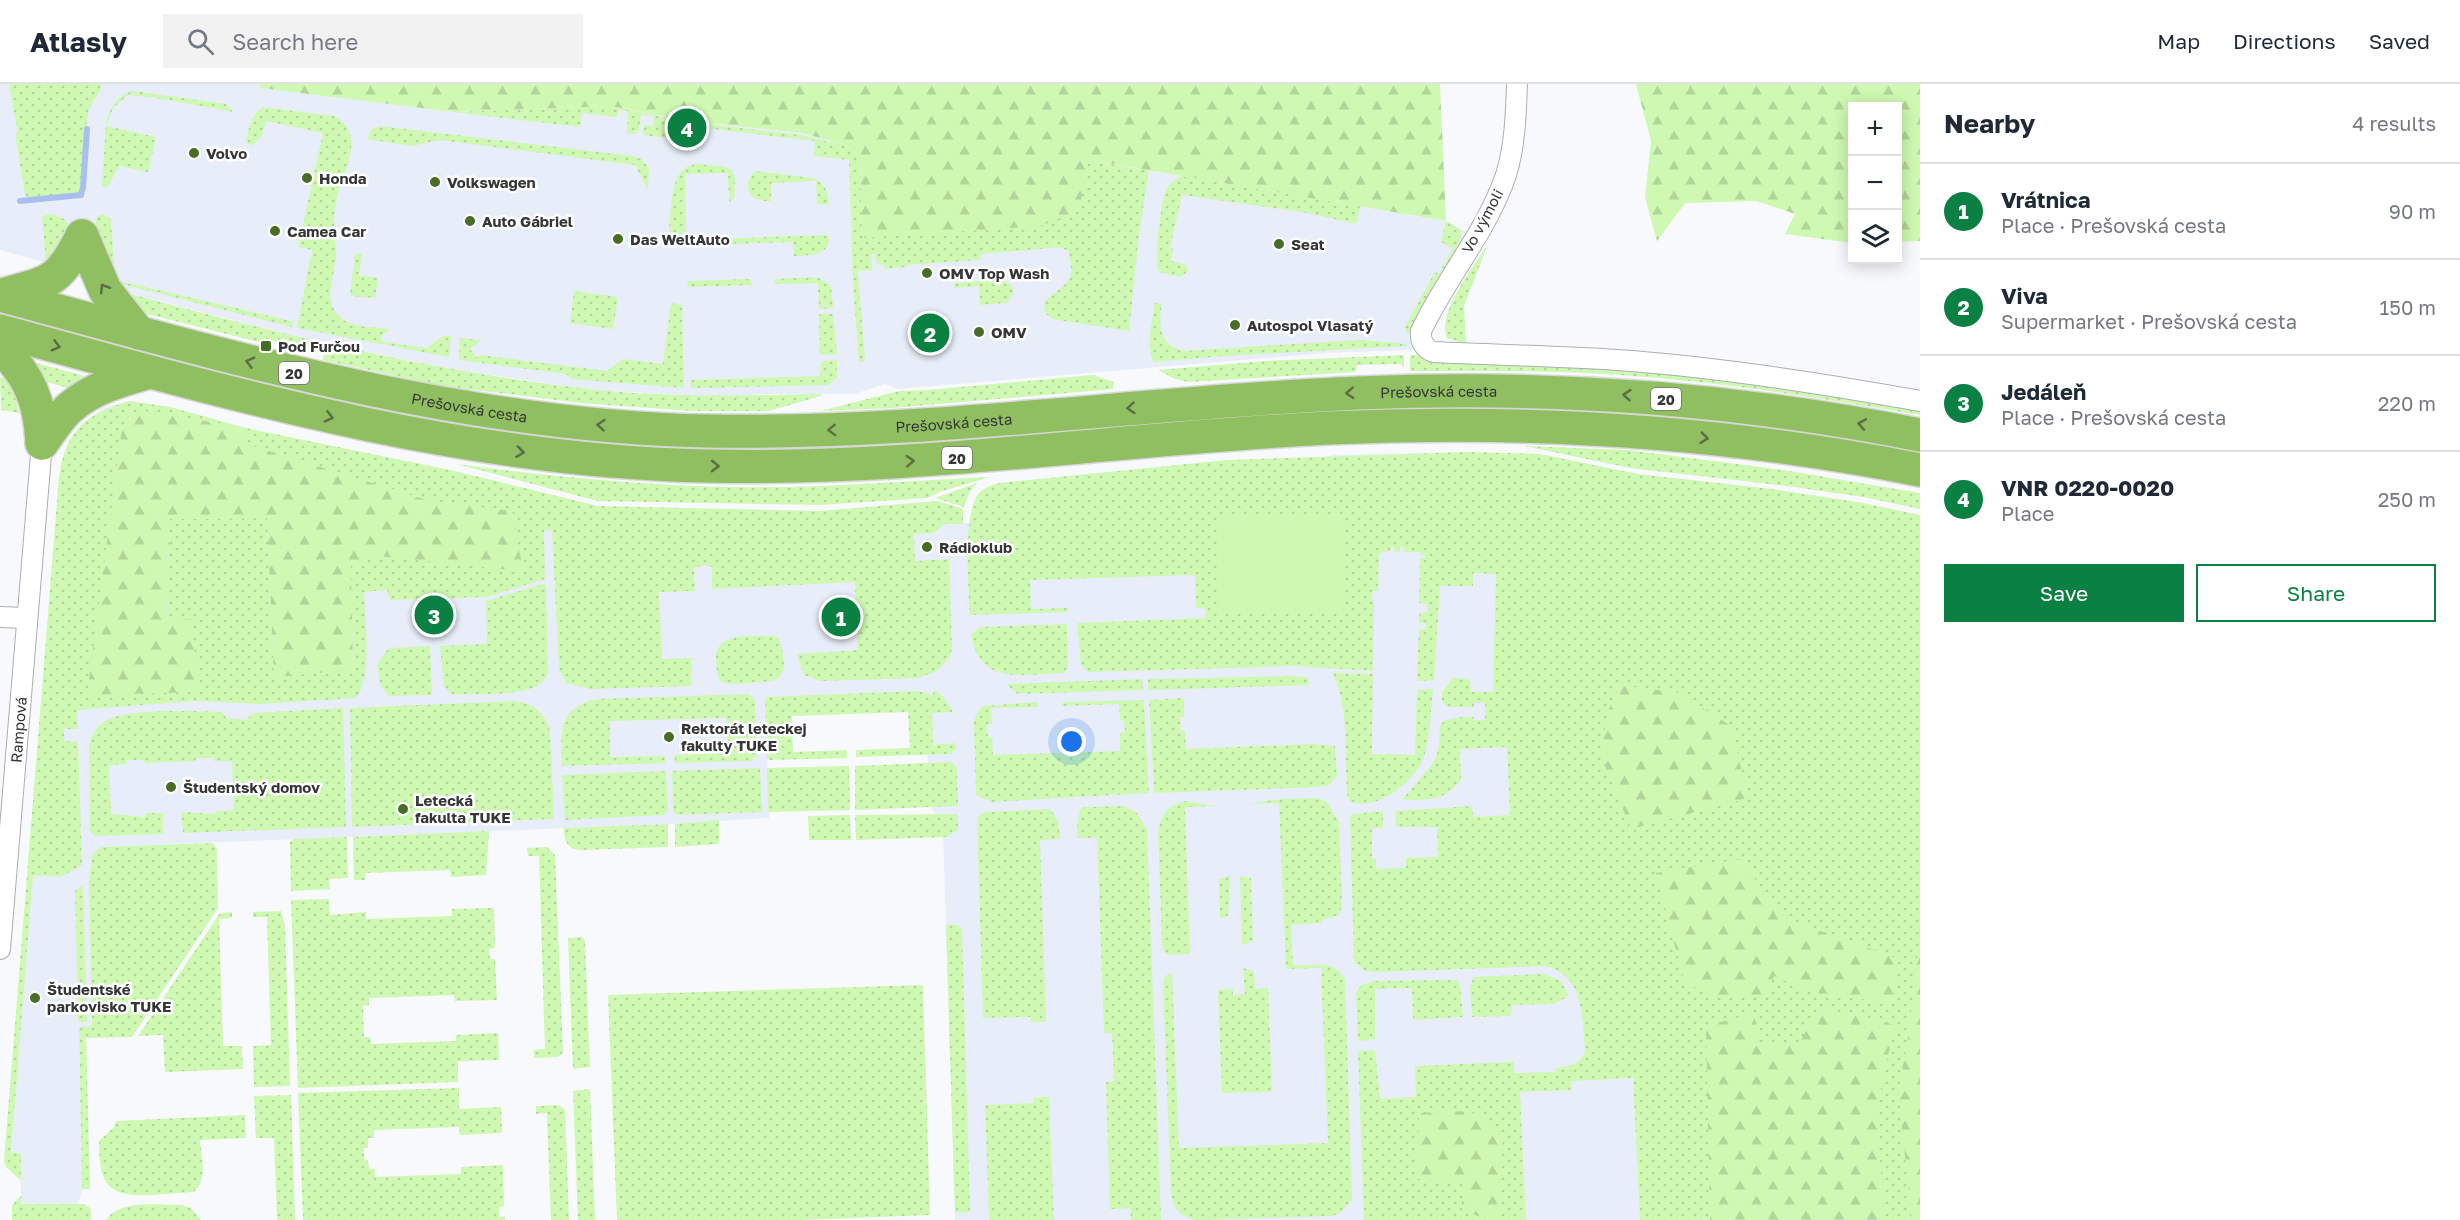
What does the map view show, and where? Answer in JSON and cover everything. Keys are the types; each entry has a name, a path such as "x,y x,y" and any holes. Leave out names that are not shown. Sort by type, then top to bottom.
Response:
{"highway":[{"path":"1,295 40,284 54,277 67,265 82,236 105,291 139,333"},
{"name":"Prešovská cesta","path":"1,295 286,371 417,400 504,414 660,429 757,432 861,429 1275,397 1496,390 1597,393 1700,402 1813,416 1920,435"},
{"name":"20","path":"0,331 272,404 437,440 540,454 661,464 757,467 855,464 1273,432 1410,425 1482,425 1599,428 1701,437 1794,448 1920,470"},
{"path":"0,347 22,370 28,380 41,417 42,443"},
{"path":"42,443 71,406 87,395 97,389 150,372"}],"street":[{"name":"Vo výmoli","path":"1517,84 1513,142 1506,174 1496,201 1421,332 1422,343 1426,348 1434,352 1616,360 1734,372 1827,384 1920,401"},
{"name":"Rampová","path":"0,949 4,850 42,443"},
{"path":"0,616 26,618"}],"shaded area":[{"path":"0,84 260,84 260,88 454,112 611,106 680,120 802,133 839,143 1087,160 1446,221 1475,237 1429,314 1426,347 1407,350 1326,353 898,389 885,384 854,394 764,394 722,397 591,390 451,369 309,340 113,289 106,279 0,250"},
{"name":"Letecká fakulta TUKE","path":"129,401 170,407 427,500 943,524 970,523 1335,455 1469,452 1567,785 1664,1220 955,1220 943,831 928,799 927,701 766,706 769,818 101,847 99,1031 79,1031 83,1188 75,1212 12,1205 21,1196 21,1180 10,1171 68,445 83,423 102,409"}],"green space":[{"path":"9,84 100,84 101,89 89,109 83,189 79,194 26,200"},
{"path":"260,84 1440,84 1446,221 1088,160 1079,211 1040,226 862,238 860,149 802,133 680,120 611,106 454,112 260,88"},
{"path":"1636,84 1920,84 1920,241 1902,242 1902,102 1848,102 1848,242 1785,234 1795,214 1756,201 1685,203 1657,241 1645,197 1651,141"},
{"path":"133,91 226,104 233,112 128,95 113,108 106,126 156,137 148,172 119,166 107,188 102,186 106,122 115,102 123,95"},
{"path":"611,106 680,121 802,135 828,142 828,145 829,141 860,149 862,238 1061,217 1079,211 1087,160 1149,171 1139,235 1129,331 1052,319 1044,312 1045,301 1064,286 1070,276 1068,251 1060,247 982,254 980,260 905,265 905,267 884,269 883,264 877,265 875,254 871,254 872,270 858,271 865,361 859,362 853,284 849,160 814,156 815,141 696,127 694,142 643,135 644,125 653,126 654,116 641,115 638,134 627,133 628,111 618,110 617,117 582,113 580,127 454,112"},
{"path":"263,107 334,116 350,133 350,156 334,217 336,253 330,297 336,313 351,324 390,329 380,337 384,342 427,348 443,336 451,336 449,357 297,328 312,250 298,247 323,133 266,121 262,136 258,141 251,145 246,143 253,118"},
{"path":"380,126 633,156 641,159 649,168 648,190 635,165 440,140 412,146 367,139 372,129"},
{"path":"699,164 732,170 735,177 734,199 729,202 728,173 685,174 686,234 673,235 669,232 677,180 689,166"},
{"path":"755,171 813,178 826,189 829,205 817,204 816,181 771,183 771,201 758,199 750,193 748,188 748,183"},
{"path":"1181,176 1360,206 1357,224 1302,212 1182,195 1170,248 1173,249 1171,261 1187,265 1187,272 1180,277 1159,272 1157,246 1163,200 1170,185"},
{"path":"52,214 64,219 69,231 61,248 46,262 42,216"},
{"path":"102,214 109,217 111,221 114,264 111,279 291,321 293,322 292,327 110,281 95,228 97,217"},
{"path":"1446,221 1461,230 1460,243 1416,317 1412,332 1407,334 1405,327 1435,272 1439,274 1453,248 1441,242"},
{"path":"828,235 829,242 824,250 806,256 794,256 793,242 689,245 689,240"},
{"path":"1488,244 1464,306 1466,344 1447,338 1445,327 1452,302"},
{"path":"362,253 359,275 378,278 375,298 350,296 355,254"},
{"path":"819,278 831,286 833,308 819,309 818,283 775,284 775,279"},
{"path":"751,279 752,285 688,287 687,281"},
{"path":"1000,280 1009,283 1013,289 1012,297 1006,303 980,305 979,286 954,288 954,283"},
{"path":"113,289 290,335 468,372 589,389 647,394 821,394 821,396 768,411 692,411 581,403 442,386 323,360 324,354 268,340 267,344 135,311"},
{"path":"574,291 618,297 613,329 570,323"},
{"path":"671,303 682,305 684,388 572,379 566,374 459,360 460,338 482,340 470,349 477,358 480,355 607,371 623,359 663,364"},
{"path":"1155,303 1162,304 1160,320 1165,339 1169,344 1184,351 1362,340 1407,344 1406,346 1153,362 1150,340"},
{"path":"819,314 833,314 837,354 820,355"},
{"path":"1404,355 1404,368 1401,364 1357,365 1356,372 1188,382 1175,379 1158,370 1266,361"},
{"path":"1410,355 1420,355 1445,363 1550,364 1674,373 1674,375 1767,384 1920,408 1920,415 1771,391 1658,378 1568,372 1410,371"},
{"path":"183,359 260,379 923,441 923,443 855,451 651,450 439,426 181,367"},
{"path":"837,360 837,378 828,385 691,388 690,380 820,376 821,361"},
{"path":"33,362 92,378 75,390 40,380"},
{"path":"1093,375 1114,382 1113,389 893,408 820,411 899,391"},
{"path":"0,377 7,379 15,396 19,413 1,410"},
{"path":"129,401 170,407 246,428 450,470 598,506 820,511 938,501 963,509 963,524 944,524 934,533 914,534 915,561 949,559 952,648 950,657 935,672 918,678 820,681 804,675 797,654 858,650 855,582 712,589 712,567 705,565 694,568 695,591 659,592 662,659 692,658 691,686 591,689 566,683 559,669 552,531 544,530 545,579 486,597 390,600 387,590 364,592 365,676 356,698 260,704 194,701 77,710 78,729 64,729 64,741 78,742 82,865 61,877 33,875 11,1153 21,1153 21,1180 6,1167 4,1161 59,477 62,461 73,436 89,419","holes":["141,411 246,428 242,443 427,500 512,512 522,570 377,556 351,566 353,669 274,676 267,518 170,519 166,621"]},
{"path":"1496,404 1698,415 1920,449 1920,457 1413,414 1413,405"},
{"path":"141,410 246,428 243,443 427,500 512,511 523,571 377,556 351,566 353,670 274,677 267,518 170,519 166,620 190,619 201,692 87,695 122,428 129,416"},
{"path":"1524,446 1627,450 1783,470 1920,493 1920,509 1863,497 1787,486 1630,468"},
{"path":"1469,452 1540,454 1638,474 1772,489 1863,503 1920,515 1920,1220 1640,1220 1633,1078 1571,1081 1571,1090 1520,1092 1526,1220 1364,1220 1358,1051 1375,1050 1380,1099 1416,1097 1415,1066 1514,1062 1514,1073 1556,1072 1556,1068 1577,1062 1585,1051 1579,1000 1575,989 1559,971 1546,966 1376,972 1365,971 1354,962 1350,817 1353,814 1383,811 1383,828 1372,828 1372,858 1376,859 1376,869 1406,868 1406,858 1438,857 1437,827 1396,827 1396,811 1472,806 1473,817 1510,815 1507,747 1460,749 1461,780 1448,793 1428,799 1402,800 1434,762 1442,723 1458,718 1474,717 1474,720 1485,720 1485,703 1474,703 1474,707 1448,707 1442,702 1442,692 1453,678 1470,679 1471,692 1493,692 1496,574 1473,573 1473,586 1440,586 1434,680 1417,681 1419,629 1426,629 1426,623 1419,623 1419,613 1427,613 1427,604 1419,603 1420,558 1425,558 1425,555 1421,555 1420,552 1404,552 1403,547 1400,547 1400,552 1394,552 1394,547 1391,546 1390,551 1379,553 1378,591 1372,591 1372,601 1374,601 1373,671 1295,666 1088,672 1081,665 1077,623 1205,618 1206,609 1196,607 1195,575 1030,580 1031,609 1068,608 1068,612 970,615 968,534 973,504 978,494 985,488 999,483 1227,460"},
{"path":"456,464 592,479 729,487 827,486 990,477 942,491 927,498 819,505 598,501"},
{"path":"977,483 969,493 964,507 935,498"},
{"path":"1219,517 1344,518 1344,611 1218,611"},
{"path":"546,583 548,670 545,679 538,685 516,692 451,694 444,686 440,646 487,644 486,601"},
{"path":"1067,624 1068,668 1064,673 1019,675 993,670 983,663 976,651 971,634 981,627"},
{"path":"772,636 779,638 784,662 782,673 778,678 773,681 734,684 720,682 716,658 722,643 737,637"},
{"path":"430,646 432,695 388,696 380,684 377,664 389,648"},
{"path":"1332,673 1373,674 1372,754 1415,755 1417,690 1433,689 1428,738 1421,764 1395,792 1372,803 1360,804 1350,801 1347,794 1344,714"},
{"path":"1294,676 1308,678 1309,685 1148,690 1148,679"},
{"path":"1142,679 1143,690 1018,694 1006,684"},
{"path":"1620,685 1679,693 1731,726 1748,798 1631,829 1602,758 1606,715"},
{"path":"935,690 945,699 953,712 932,713 933,745 956,743 956,750 950,754 856,757 856,750 910,748 908,712 792,716 793,752 847,750 847,758 769,760 767,758 765,697 918,691 932,695"},
{"path":"749,694 755,699 757,756 751,761 675,763 674,755 728,753 727,718 610,721 610,757 665,756 665,763 562,766 561,742 564,723 575,708 585,703 598,699"},
{"path":"1184,698 1184,717 1180,717 1181,731 1185,731 1186,749 1313,744 1335,746 1337,776 1328,786 1318,787 1154,793 1149,700"},
{"path":"1144,700 1149,793 992,802 976,795 974,723 976,715 983,706 1037,702 1038,707 991,708 992,724 987,724 988,737 992,737 993,755 1120,751 1120,733 1125,732 1124,721 1120,720 1119,704 1062,706 1063,702"},
{"path":"515,701 528,704 538,710 548,724 554,819 352,827 350,708"},
{"path":"343,708 346,827 183,833 181,812 216,814 216,811 234,810 232,761 196,758 196,761 145,763 144,760 127,760 127,764 109,765 111,814 146,817 146,813 163,813 163,834 95,836 90,832 89,745 95,730 107,720 147,712 181,711 223,712 226,718 247,720 252,713"},
{"path":"952,762 957,768 958,806 855,810 855,766"},
{"path":"849,766 850,810 768,812 767,768"},
{"path":"760,768 762,812 677,815 673,811 672,771"},
{"path":"666,771 668,811 663,815 565,820 562,775"},
{"path":"1317,798 1327,802 1339,822 1342,906 1339,915 1322,920 1320,923 1291,925 1293,965 1328,966 1340,972 1345,979 1352,1200 1340,1213 1332,1216 1191,1219 1181,1214 1175,1207 1171,1191 1163,984 1165,977 1172,973 1179,1148 1328,1143 1321,968 1286,969 1279,803 1248,804 1281,799"},
{"path":"1186,801 1216,806 1185,807 1190,954 1169,955 1164,952 1162,944 1158,831 1161,820 1170,807"},
{"path":"1125,806 1137,813 1147,829 1161,1220 1131,1220 1130,1208 1110,1209 1106,1082 1114,1081 1112,1033 1104,1033 1097,838 1078,838 1077,828 1080,809"},
{"path":"1050,809 1058,820 1060,839 1040,840 1046,1022 1031,1022 1031,1017 983,1018 977,817 985,812"},
{"path":"958,814 958,830 946,837 856,840 855,815"},
{"path":"850,815 851,840 809,840 808,816"},
{"path":"719,820 719,844 675,847 675,824"},
{"path":"668,824 668,847 581,850 569,846 564,833 564,828"},
{"path":"489,831 486,875 451,877 450,870 365,873 365,880 354,880 353,837"},
{"path":"347,837 348,878 329,879 330,889 291,891 290,842 294,839"},
{"path":"213,843 217,849 218,908 132,1037 86,1038 90,1189 82,1189 79,1027 92,1026 89,884 92,855 101,847"},
{"path":"547,847 555,855 563,1053 558,1057 534,1058 534,1050 545,1049 539,856 528,856 527,848"},
{"path":"1740,859 1784,918 1899,959 1892,1003 1807,991 1774,976 1766,996 1713,998 1684,981 1656,873"},
{"path":"1230,876 1228,916 1220,918 1219,879"},
{"path":"1240,876 1251,878 1253,941 1242,945"},
{"path":"83,886 87,1022 78,1022 75,890"},
{"path":"329,899 330,915 366,912 366,919 452,916 452,909 494,908 495,948 489,949 490,959 495,959 497,1000 455,1001 454,995 369,998 369,1005 363,1006 364,1037 370,1037 371,1044 456,1041 456,1035 498,1033 499,1060 458,1061 458,1082 298,1088 291,900"},
{"path":"281,911 285,925 290,1086 254,1087 253,1046 271,1045 267,917 253,917 253,912"},
{"path":"232,912 232,918 219,919 223,1046 242,1046 243,1069 165,1072 163,1035 138,1036 220,913"},
{"path":"946,925 959,925 962,929 970,1212 955,1213"},
{"path":"1920,931 1920,1220 1912,1220 1898,1092 1908,1037"},
{"path":"582,937 585,941 590,1067 573,1069 568,938"},
{"path":"1243,968 1254,971 1255,989 1268,988 1272,1092 1222,1093 1218,990 1233,989 1233,995 1245,994"},
{"path":"1544,974 1561,981 1569,996 1554,1004 1512,1005 1511,1016 1472,1017 1470,986 1474,977"},
{"path":"1457,980 1460,984 1463,1017 1413,1020 1412,988 1375,989 1375,1039 1358,1041 1356,993 1361,985 1374,981"},
{"path":"923,985 930,1215 798,1220 617,1220 608,995"},
{"path":"1819,1007 1895,1025 1876,1110 1885,1220 1710,1220 1706,1026 1754,1013 1760,1044 1800,1042"},
{"path":"459,1088 459,1109 501,1107 502,1133 460,1135 459,1127 374,1130 374,1138 368,1138 368,1148 364,1148 364,1159 368,1160 369,1169 375,1169 375,1177 461,1174 461,1167 503,1165 504,1206 499,1207 499,1217 505,1217 505,1220 303,1220 298,1093"},
{"path":"590,1089 595,1220 578,1220 573,1091"},
{"path":"291,1095 295,1220 277,1220 274,1138 256,1138 254,1096"},
{"path":"1034,1097 1049,1097 1054,1220 989,1220 985,1105 1034,1103"},
{"path":"559,1105 565,1110 569,1220 551,1220 547,1113 536,1114 536,1106"},
{"path":"1470,1111 1503,1133 1500,1220 1491,1220 1462,1211 1462,1182 1417,1179 1419,1113"},
{"path":"245,1115 246,1138 200,1140 202,1175 194,1192 125,1194 115,1190 104,1178 99,1156 99,1141 114,1127 116,1121"},
{"path":"21,1196 21,1204 85,1204 91,1209 91,1220 12,1220 12,1205"},
{"path":"182,1205 191,1208 201,1220 106,1220 112,1213 130,1206"}],"waterway":[{"path":"81,194 87,129"},
{"path":"20,201 81,195"}],"place":[{"name":"VNR 0220-0020","path":"687,128"},
{"name":"Volvo","path":"194,153"},
{"name":"Honda","path":"307,178"},
{"name":"Volkswagen","path":"435,182"},
{"name":"Auto Gábriel","path":"470,221"},
{"name":"Camea Car","path":"275,231"},
{"name":"Das WeltAuto","path":"618,239"},
{"name":"Seat","path":"1279,244"},
{"name":"OMV Top Wash","path":"927,273"},
{"name":"Autospol Vlasatý","path":"1235,325"},
{"name":"OMV","path":"979,332"},
{"name":"Viva","path":"930,333"},
{"name":"Pod Furčou","path":"266,346"},
{"name":"Rádioklub","path":"927,547"},
{"name":"Jedáleň","path":"434,615"},
{"name":"Vrátnica","path":"841,617"},
{"name":"Rektorát leteckej fakulty TUKE","path":"669,737"},
{"name":"Študentský domov","path":"171,787"},
{"name":"Letecká fakulta TUKE","path":"403,809"},
{"name":"Študentské parkovisko TUKE","path":"35,998"}]}
